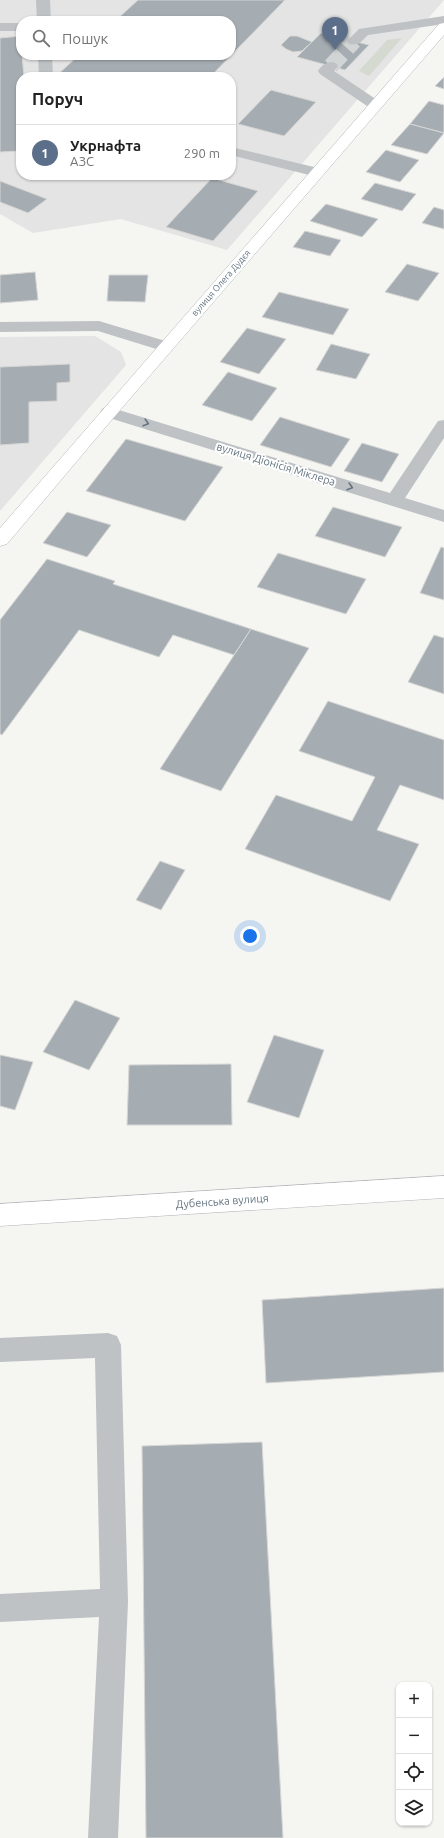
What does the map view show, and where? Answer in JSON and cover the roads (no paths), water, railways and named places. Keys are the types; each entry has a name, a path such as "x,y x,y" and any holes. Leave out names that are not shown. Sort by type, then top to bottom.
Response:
{"main road":[{"name":"вулиця Олега Дудєя","path":"0,540 444,26"},
{"name":"Дубенська вулиця","path":"0,1215 444,1187"}],"street":[{"path":"43,0 44,16"},
{"path":"354,41 364,32 444,20"},
{"path":"0,27 16,27"},
{"path":"45,60 46,72"},
{"path":"331,66 325,71 375,105"},
{"path":"236,151 317,172"},
{"path":"0,327 99,326 166,347"},
{"name":"вулиця Діонісія Міклера","path":"109,412 444,516"},
{"path":"394,501 444,425"},
{"path":"0,1350 108,1345 114,1602 103,1838"},
{"path":"0,1608 114,1602"}],"tunnel":[{"path":"331,66 354,41"}],"place":[{"name":"Укрнафта","path":"335,50"}]}
